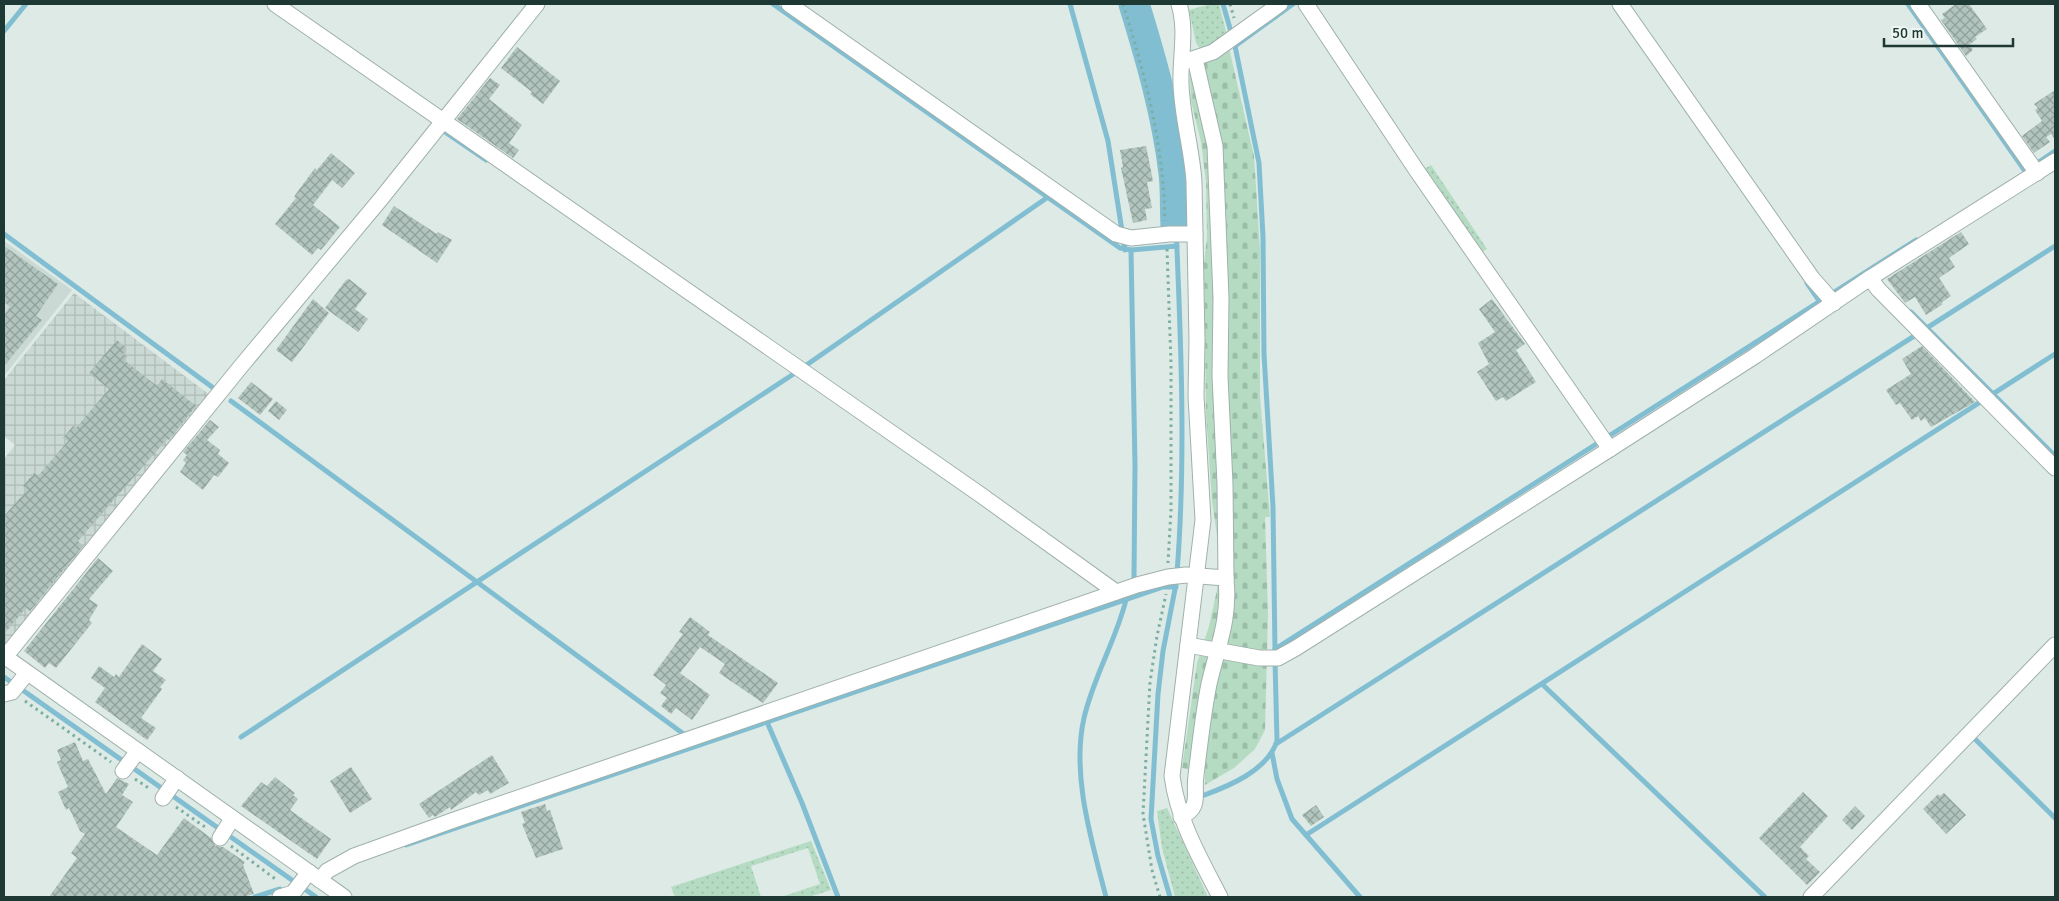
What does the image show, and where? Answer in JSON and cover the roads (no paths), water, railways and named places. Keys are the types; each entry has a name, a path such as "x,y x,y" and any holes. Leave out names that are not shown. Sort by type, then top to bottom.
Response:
{"street":[{"path":"274,4 1116,592"},
{"path":"344,897 307,880 226,829 17,684 4,657 242,365 380,200 536,4"},
{"path":"789,4 1105,227 1124,237 1178,234"},
{"path":"1179,4 1189,60 1215,146 1221,298 1220,376 1225,484 1227,613 1204,706 1194,788 1195,805 1191,812 1181,817"},
{"path":"1189,60 1212,52 1280,4"},
{"path":"1306,4 1417,171 1606,443"},
{"path":"1620,4 1812,278 1829,298"},
{"path":"1918,4 2034,168"},
{"path":"1189,60 1181,82 1183,108 1192,157 1178,234 1198,340 1196,396 1203,520 1192,575 1188,645 1172,776 1174,794 1181,817 1220,897"},
{"path":"1188,645 1273,658 1296,648 1829,298 1870,278 2034,168 2055,161"},
{"path":"1870,278 1878,289 2055,468"},
{"path":"280,897 293,893 307,880 346,860 454,820 1116,592 1192,575 1226,578"},
{"path":"1811,897 2055,645"}],"waterway":[{"path":"4,31 26,4"},
{"path":"773,4 1120,248 1131,250 1177,246"},
{"path":"1070,4 1108,141 1125,250"},
{"path":"1134,4 1163,109 1171,151 1175,179 1176,226"},
{"path":"1223,4 1235,46 1259,163 1263,237 1264,354 1273,507 1275,651"},
{"path":"1235,46 1293,4"},
{"path":"1908,4 2025,171"},
{"path":"445,132 486,160"},
{"path":"2033,166 2055,151"},
{"path":"241,737 795,373 1048,197"},
{"path":"1176,226 1182,443 1177,573"},
{"path":"4,234 212,387"},
{"path":"1275,649 1916,240"},
{"path":"1276,744 2055,246"},
{"path":"1131,250 1135,466 1134,577"},
{"path":"1807,283 1820,302"},
{"path":"1911,312 2055,456"},
{"path":"1306,835 2055,354"},
{"path":"231,401 685,735"},
{"path":"1170,897 1158,856 1151,819 1158,694 1163,651 1176,584"},
{"path":"406,845 1163,587 1176,587"},
{"path":"1106,897 1085,808 1080,762 1081,740 1088,703 1126,600"},
{"path":"1202,796 1246,776 1265,761 1272,752 1277,741 1275,660"},
{"path":"4,677 316,897"},
{"path":"1542,684 1765,897"},
{"path":"767,722 802,803 838,897"},
{"path":"1976,740 2055,818"},
{"path":"1272,753 1277,779 1292,819 1360,897"},
{"path":"255,897 280,889"}]}
